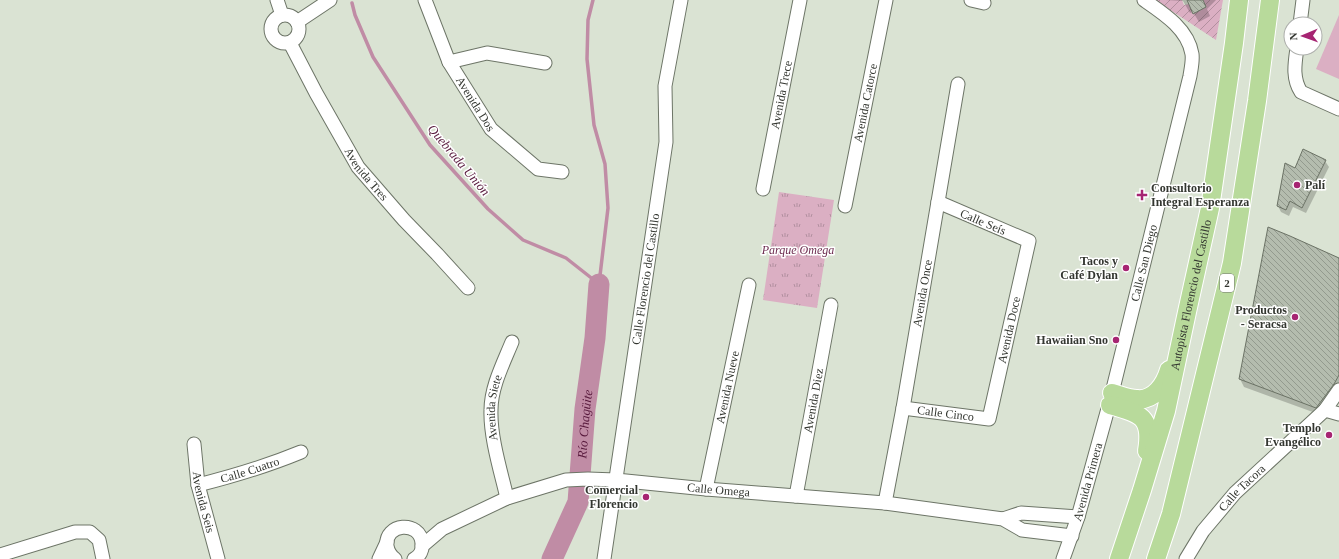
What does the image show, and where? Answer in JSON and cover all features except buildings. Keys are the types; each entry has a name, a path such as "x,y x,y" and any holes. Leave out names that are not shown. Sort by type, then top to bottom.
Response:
{"highway":[{"name":"Autopista Florencio del Castillo","path":"1118,559 1142,490 1166,411 1210,208 1239,0"},
{"name":"2","path":"1156,559 1171,514 1232,263 1257,101 1270,0"},
{"path":"1111,399 1143,399 1149,397 1161,388 1169,372 1178,334 1187,312"},
{"path":"1111,399 1133,411 1144,421 1148,428 1149,439 1143,469 1142,490"}],"street":[{"path":"277,0 282,15"},
{"path":"296,22 330,0"},
{"name":"Avenida Dos","path":"425,0 449,62 490,129 538,169 562,172"},
{"name":"Calle Florencio del Castillo","path":"604,559 666,142 666,86 681,0"},
{"name":"Avenida Trece","path":"763,189 800,0"},
{"name":"Avenida Catorce","path":"845,206 886,0"},
{"path":"971,0 984,3"},
{"name":"Calle San Diego","path":"1111,399 1190,76 1192,55 1187,37 1162,12 1144,0"},
{"path":"1301,16 1303,0"},
{"path":"282,15 288,15 296,22 299,31 294,40 280,43 272,36 270,31 271,25 273,21 282,15"},
{"name":"Avenida Tres","path":"290,42 316,93 358,167 404,220 468,288"},
{"path":"449,62 486,53 545,63"},
{"path":"1296,56 1295,79 1301,92 1339,109"},
{"name":"Avenida Once","path":"884,503 903,408 958,84"},
{"name":"Calle Seís","path":"938,202 1029,241"},
{"name":"Avenida Doce","path":"989,419 1029,241"},
{"name":"Avenida Nueve","path":"706,489 749,285"},
{"name":"Avenida Diez","path":"796,496 831,306"},
{"name":"Avenida Siete","path":"507,498 494,442 491,410 495,385 512,342"},
{"name":"Calle Tacora","path":"1186,559 1202,531 1235,493 1325,410 1339,390"},
{"name":"Avenida Primera","path":"1063,559 1078,517 1111,399"},
{"name":"Calle Cinco","path":"903,408 989,419"},
{"path":"1325,410 1339,414"},
{"name":"Avenida Seis","path":"194,444 198,485 218,559"},
{"name":"Calle Cuatro","path":"198,485 237,476 270,465 301,452"},
{"name":"Calle Omega","path":"414,559 420,552 422,546 442,529 507,498 566,480 588,479 616,480 706,489 884,503 1003,519 1022,530 1072,536"},
{"name":"Calle Omega","path":"1003,519 1021,513 1078,517"},
{"name":"Calle Omega","path":"387,542 388,536 392,531 403,526 415,529 442,529"},
{"path":"415,529 422,539 422,546"},
{"path":"0,555 75,532 90,532 99,540 103,559"},
{"path":"379,559 387,542"},
{"path":"387,542 389,553 395,559"}],"green space":[{"path":"1155,0 1182,0 1184,5 1189,4 1193,14 1206,7 1203,0 1223,0 1216,40"},
{"path":"1339,15 1339,79 1316,69 1322,56 1323,56 1323,53"},
{"name":"Parque Omega","path":"779,192 834,200 817,308 763,300"}],"waterway":[{"path":"593,0 588,20 587,59 594,125 605,164 608,208 599,284"},
{"name":"Quebrada Unión","path":"352,3 355,15 373,57 430,145 488,209 523,240 566,258 599,284"},
{"name":"Río Chagüite","path":"552,559 578,502 585,409 595,338 599,284"}],"place":[{"name":"Palí","path":"1297,185"},
{"name":"Consultorio Integral Esperanza","path":"1142,195"},
{"name":"Tacos y Café Dylan","path":"1126,268"},
{"name":"Productos - Seracsa","path":"1295,317"},
{"name":"Hawaiian Sno","path":"1116,340"},
{"name":"Templo Evangélico","path":"1329,435"},
{"name":"Comercial Florencio","path":"646,497"}]}
